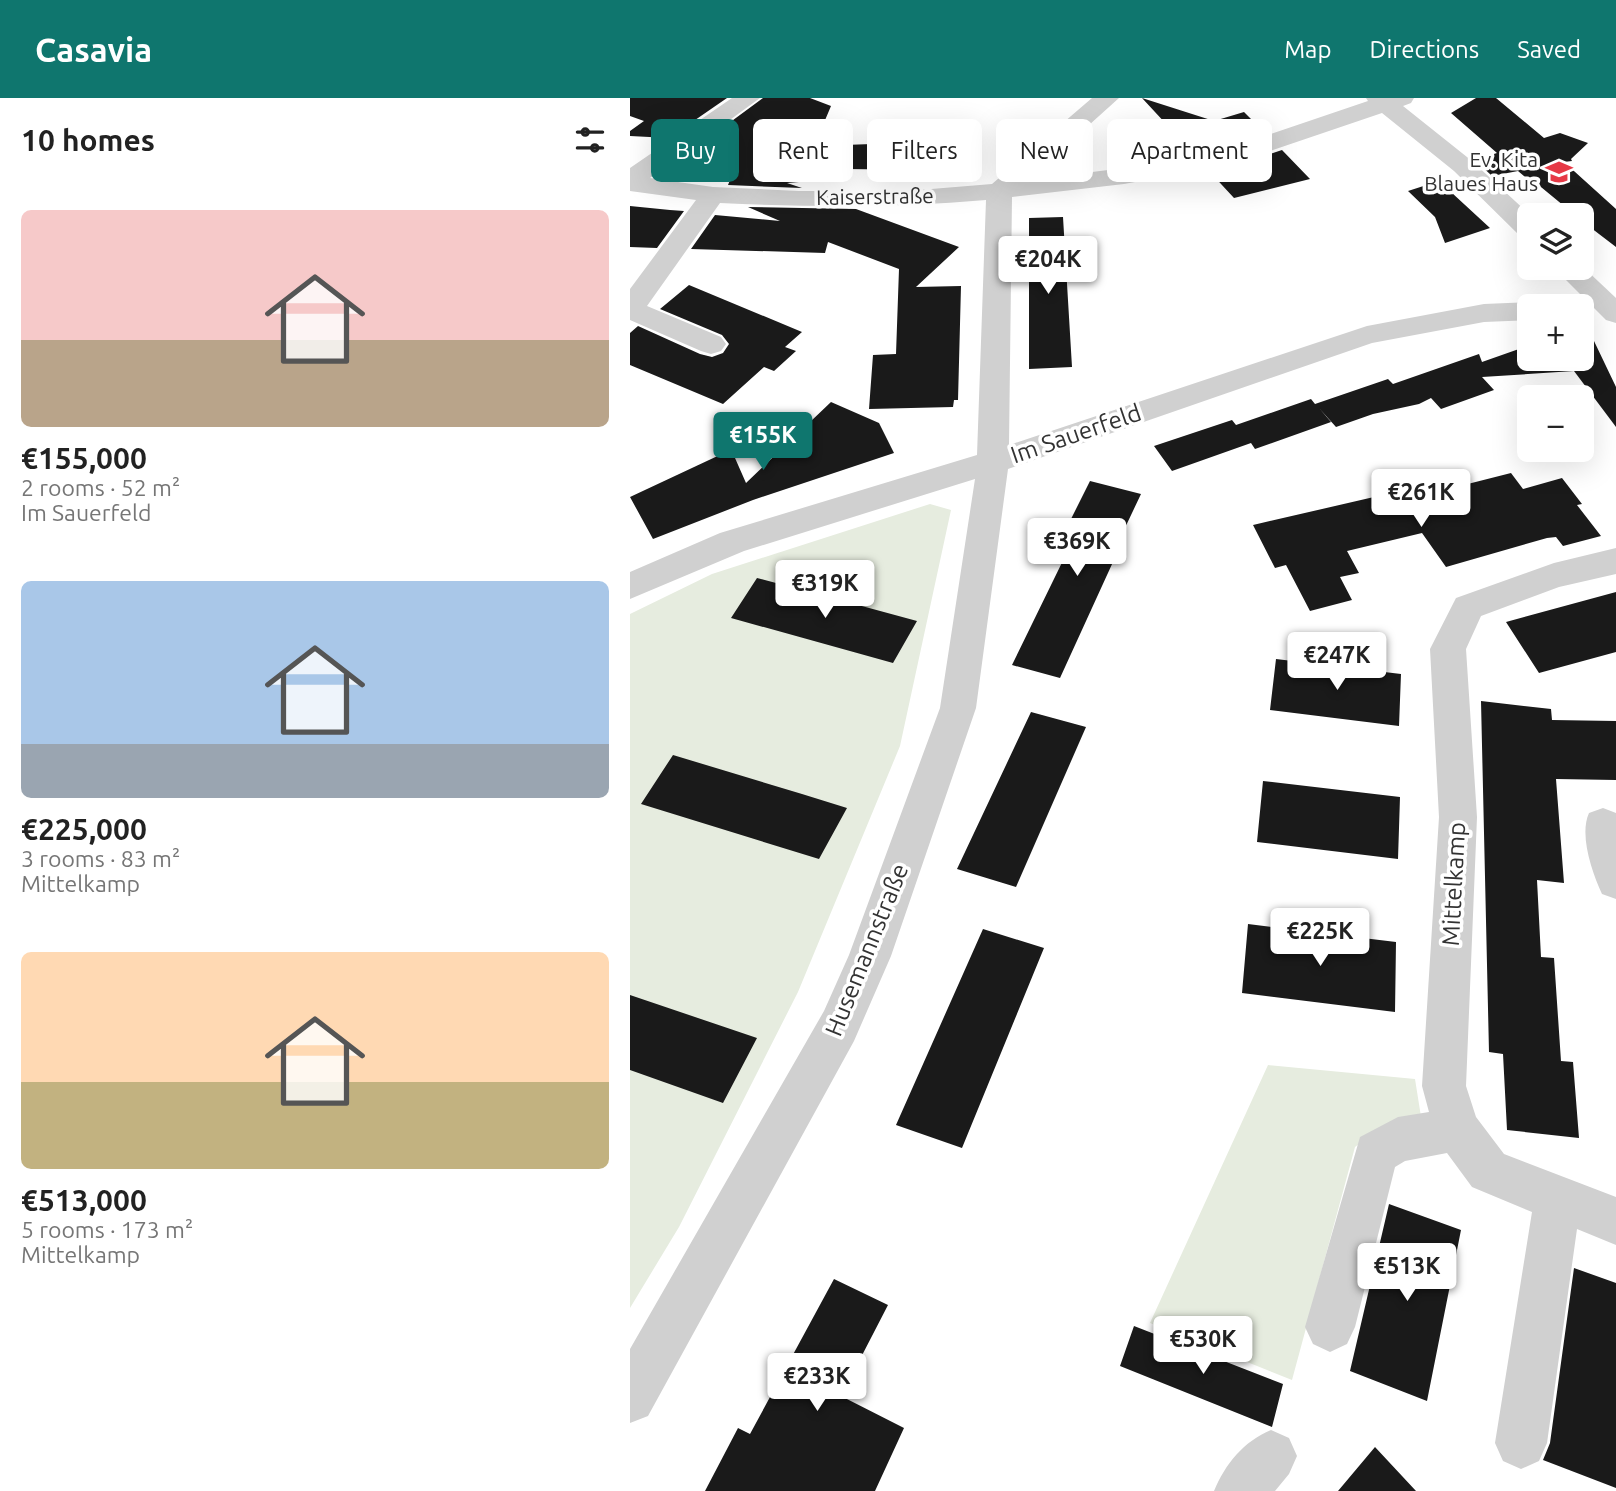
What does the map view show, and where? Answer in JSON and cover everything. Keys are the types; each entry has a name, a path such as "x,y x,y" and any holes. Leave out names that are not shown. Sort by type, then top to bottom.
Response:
{"street":[{"path":"630,182 748,98"},
{"path":"999,191 1107,98"},
{"path":"1389,100 1517,218"},
{"name":"Kaiserstraße","path":"630,182 713,195 799,199 907,199 999,191 1124,176 1229,157 1389,100"},
{"name":"Husemannstraße","path":"630,1398 839,1026 870,956 958,708 993,462 999,191"},
{"path":"711,344 630,309 713,195"},
{"path":"1579,280 1606,310"},
{"name":"Im Sauerfeld","path":"630,586 732,542 993,462 1367,335 1484,313 1517,312"},
{"name":"Mittelkamp","path":"1616,561 1554,576 1468,607 1448,649 1458,817 1444,1086 1457,1129 1488,1171 1616,1221"},
{"path":"1603,825 1616,881"},
{"path":"1330,1327 1376,1153 1398,1140 1457,1129"},
{"path":"1521,1443 1559,1198"}],"shaded area":[{"path":"930,504 951,510 900,746 798,992 679,1227 630,1308 630,614 712,574"},
{"path":"1268,1065 1415,1079 1422,1123 1371,1135 1355,1147 1292,1380 1150,1323"}],"building":[{"path":"630,98 727,98 697,119 651,119 651,137 630,136 630,131 644,121 630,116"},
{"path":"763,98 810,98 831,106 826,119 753,119 753,182 799,182 787,183 802,188 728,185 729,182 739,182 739,119 734,119"},
{"path":"1142,98 1208,119 1161,119"},
{"path":"1476,98 1496,98 1544,138 1560,133 1588,143 1572,161 1564,162 1616,209 1616,247 1594,230 1594,203 1560,203 1518,171 1492,176 1475,160 1497,153 1451,113"},
{"path":"1244,112 1251,119 1221,119"},
{"path":"867,144 867,169 853,169 853,145"},
{"path":"1282,150 1310,179 1234,198 1219,182 1272,182 1272,153"},
{"path":"1439,181 1490,228 1445,243 1435,217 1408,191"},
{"path":"630,206 684,211 657,248 630,247"},
{"path":"748,207 856,209 959,247 916,287 961,286 958,400 954,400 953,407 869,409 873,355 896,354 899,269 828,242 825,253 691,249 715,215 780,221"},
{"path":"1063,217 1072,367 1029,369 1029,218"},
{"path":"689,285 802,332 785,347 796,351 774,371 764,367 723,404 630,365 630,333 638,326 700,354 712,357 723,353 729,344 722,335 660,309"},
{"path":"1594,341 1616,387 1616,427 1594,398 1594,385 1584,385 1574,371 1594,371"},
{"path":"1517,350 1517,371 1574,371 1482,377 1494,390 1441,409 1431,398 1419,404 1373,414 1336,427 1319,408 1331,422 1255,449 1251,443 1172,471 1154,446 1232,420 1236,425 1311,399 1315,404 1388,379 1393,384 1479,354 1482,362"},
{"path":"831,402 879,423 894,453 753,500 653,539 630,497 724,453 735,458 746,483"},
{"path":"1511,473 1523,489 1562,478 1582,504 1577,505 1601,536 1563,546 1556,537 1547,538 1446,567 1422,533 1347,551 1359,573 1340,577 1352,600 1310,611 1286,565 1275,568 1253,525 1443,481 1448,489"},
{"path":"1090,481 1141,494 1114,551 1118,551 1060,678 1012,665 1073,540 1062,537"},
{"path":"757,578 917,621 893,663 731,618"},
{"path":"1616,592 1616,652 1539,673 1506,622"},
{"path":"1276,659 1401,674 1399,726 1270,710"},
{"path":"1481,701 1551,709 1552,720 1616,721 1616,780 1556,779 1564,883 1537,880 1541,957 1554,958 1561,1061 1573,1062 1579,1138 1507,1130 1503,1054 1489,1052"},
{"path":"1031,712 1086,727 1016,887 957,869"},
{"path":"673,755 847,808 819,859 641,804"},
{"path":"1263,781 1400,797 1398,859 1257,842"},
{"path":"1248,924 1396,942 1395,1012 1242,993"},
{"path":"983,929 1044,948 962,1148 896,1125"},
{"path":"630,995 757,1038 723,1103 630,1070"},
{"path":"1389,1204 1461,1230 1427,1401 1350,1371"},
{"path":"1574,1268 1616,1283 1616,1488 1543,1460 1550,1443"},
{"path":"834,1279 888,1305 841,1396 904,1428 875,1491 705,1491 738,1428 750,1434"},
{"path":"1134,1326 1283,1384 1272,1427 1120,1366"},
{"path":"1375,1447 1416,1491 1338,1491"}],"place":[{"name":"Ev. Kita Blaues Haus","path":"1559,172"}]}
